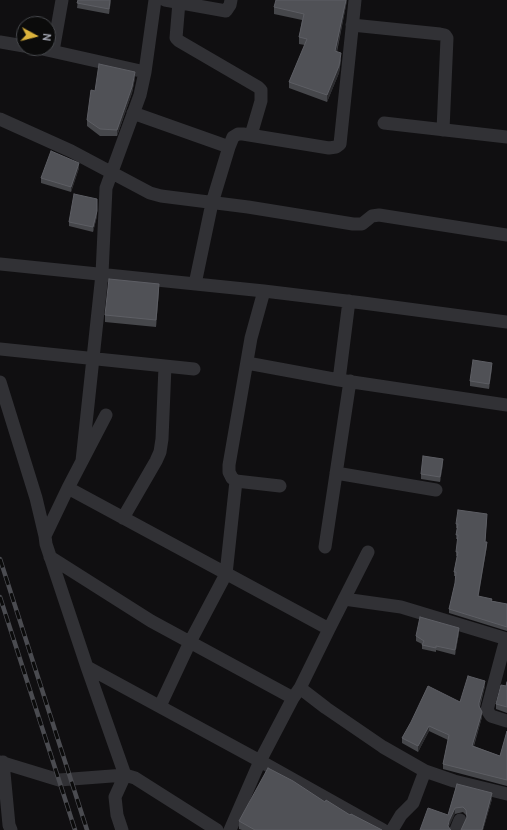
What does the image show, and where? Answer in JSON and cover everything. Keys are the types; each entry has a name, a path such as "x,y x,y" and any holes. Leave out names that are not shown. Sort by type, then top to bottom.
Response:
{"street":[{"path":"56,34 62,0"},
{"path":"82,461 102,274 106,188 140,95 145,72 155,0"},
{"path":"165,0 226,11 231,0"},
{"path":"195,284 212,203 233,137 238,134 251,135 329,148 336,147 340,144 354,0"},
{"path":"179,2 176,38 261,90 261,101 251,135"},
{"path":"352,25 440,34 447,38 443,130"},
{"path":"0,42 16,45"},
{"path":"56,52 145,72"},
{"path":"133,113 229,147"},
{"path":"0,119 71,151 150,193 161,196 360,225 365,223 372,216 379,215 507,235"},
{"path":"384,124 507,137"},
{"path":"0,264 264,291 507,322"},
{"path":"264,291 251,338 229,472 232,478 236,481 280,486"},
{"path":"325,547 336,473 349,301"},
{"path":"0,349 93,360 194,369"},
{"path":"247,362 344,381 507,405"},
{"path":"123,518 160,452 162,440 165,366"},
{"path":"0,382 36,498 50,557 125,775 115,797 117,815 122,830"},
{"path":"45,536 106,415"},
{"path":"336,473 436,490"},
{"path":"160,706 190,642 226,574 236,481"},
{"path":"68,488 329,629"},
{"path":"230,830 260,761 368,552"},
{"path":"50,557 151,621 190,642 296,693 382,747 425,771 454,781 507,794"},
{"path":"344,599 401,606 507,639 487,710 491,716 507,721"},
{"path":"87,667 383,830"},
{"path":"10,830 1,762 59,780 125,775 135,778 216,830"},
{"path":"392,830 401,815 413,803 425,771"}],"building":[{"path":"78,0 110,0 109,9 77,3"},
{"path":"276,0 346,0 335,51 341,53 339,66 327,95 289,82 307,39 299,37 304,14 274,7"},
{"path":"99,64 135,72 132,87 117,130 100,129 87,120 91,90 95,91"},
{"path":"51,151 79,163 71,187 41,178"},
{"path":"74,194 97,199 97,211 93,227 69,222"},
{"path":"109,279 159,284 156,320 105,315"},
{"path":"473,360 492,363 489,384 470,381"},
{"path":"423,456 443,459 440,477 421,474"},
{"path":"458,510 487,514 485,542 487,542 478,596 492,599 491,601 507,604 507,627 449,609 455,583 456,572 454,572 458,552 456,552 458,535 456,535 458,524 456,524"},
{"path":"420,617 459,628 455,650 422,645 424,641 416,636"},
{"path":"468,676 485,681 479,703 482,712 472,746 500,756 507,731 507,780 443,764 449,735 429,726 418,746 402,738 428,686 460,702"},
{"path":"507,682 507,707 496,704 501,685 506,686"},
{"path":"268,768 293,781 325,802 326,800 350,815 351,814 382,830 255,830 239,821"},
{"path":"457,784 492,793 482,830 461,830 467,817 466,810 463,807 455,808 448,826 451,830 420,830 428,808 448,815"}],"railway":[{"path":"0,559 87,830"},
{"path":"0,597 75,830"}]}
